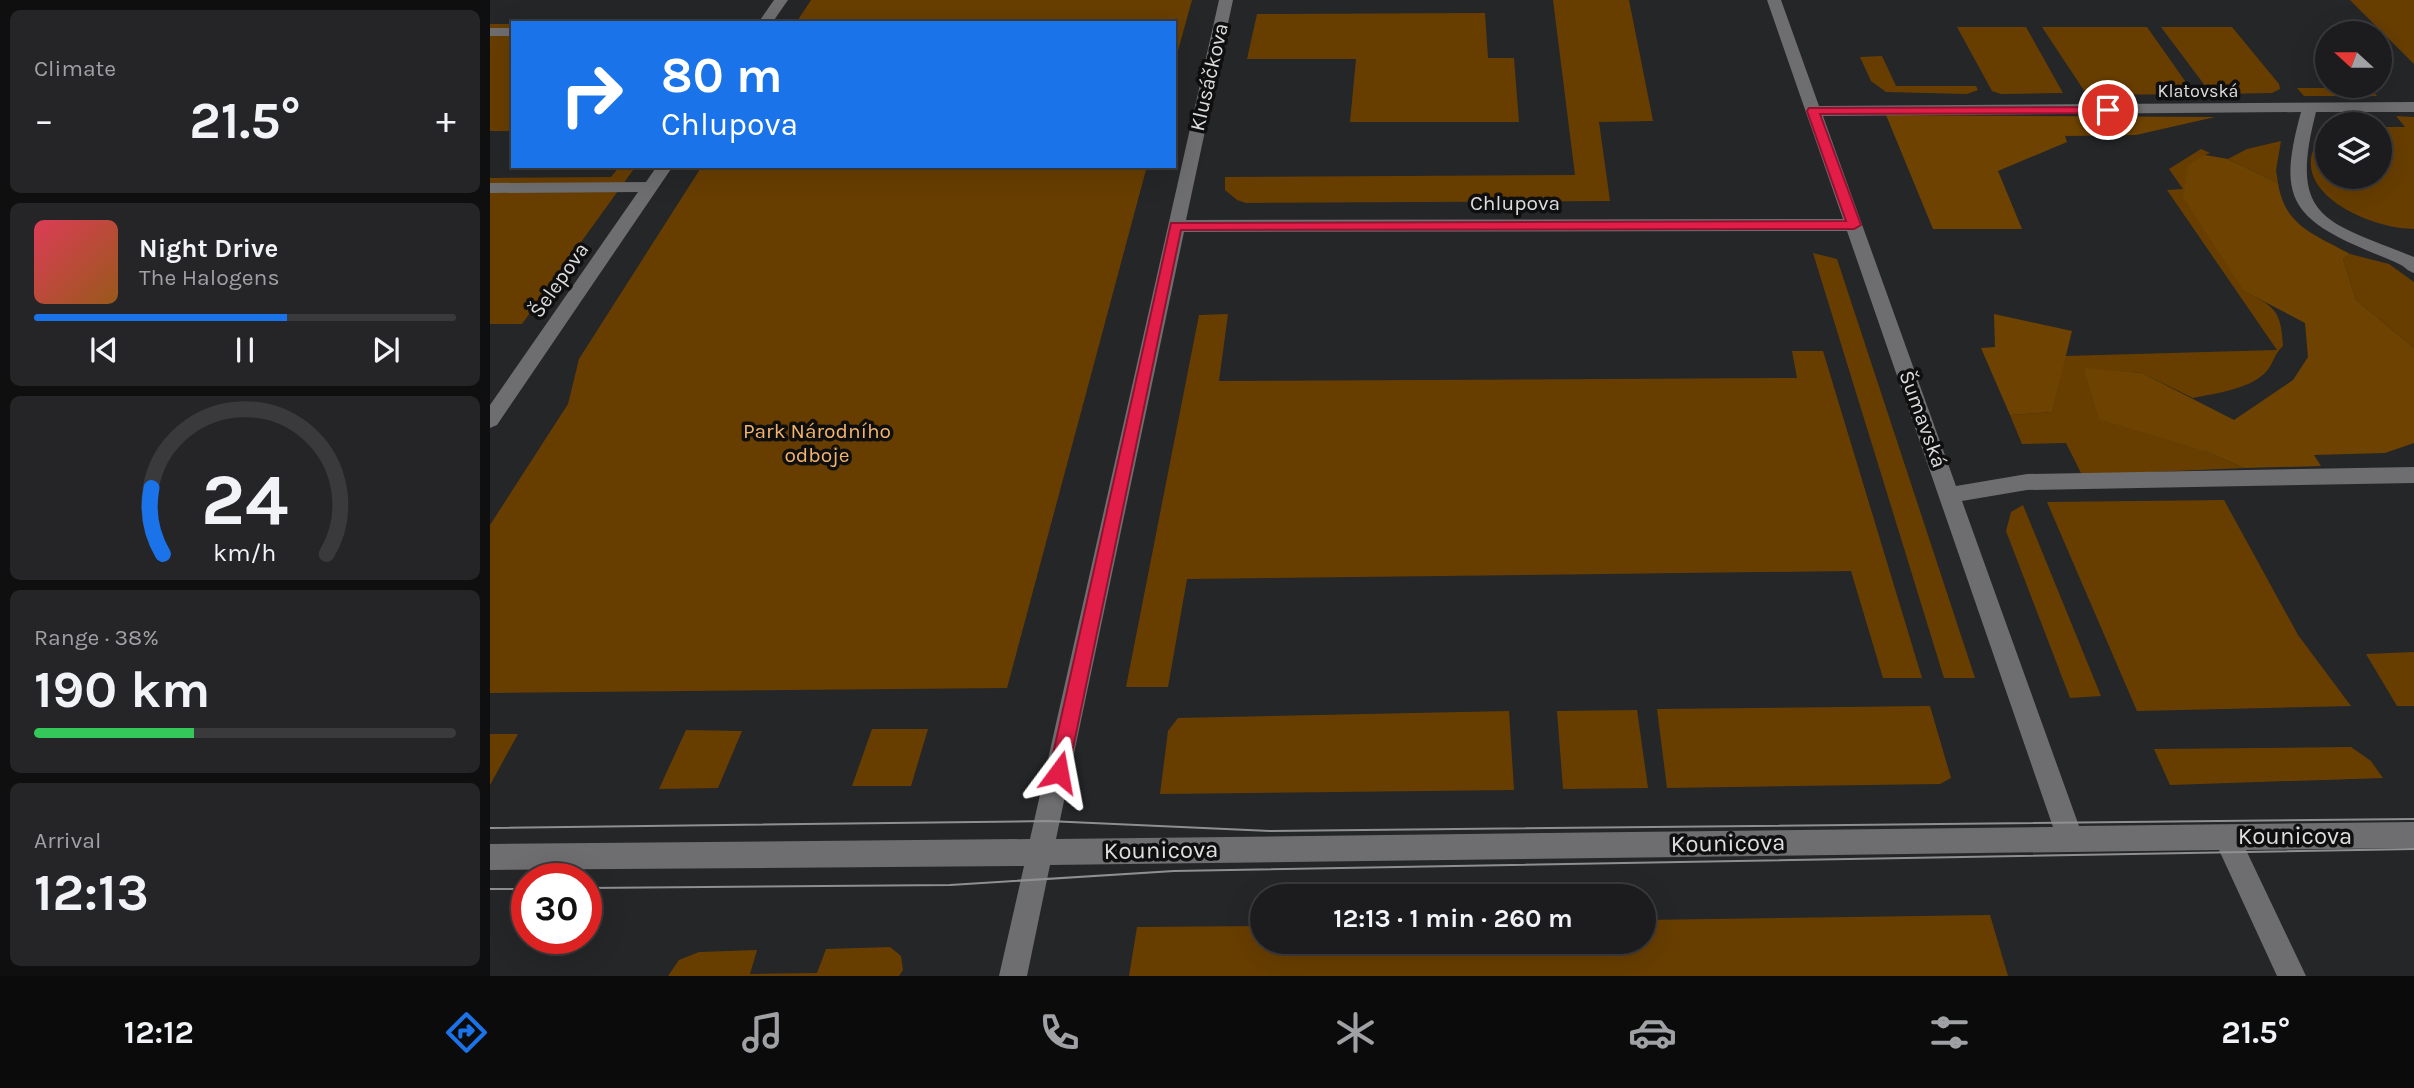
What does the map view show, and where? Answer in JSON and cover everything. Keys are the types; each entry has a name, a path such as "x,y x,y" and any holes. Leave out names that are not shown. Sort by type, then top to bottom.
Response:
{"street":[{"path":"766,21 781,0"},
{"name":"Klusáčkova","path":"1041,852 1226,0"},
{"name":"Šumavská","path":"1774,0 2070,838"},
{"path":"490,32 511,32"},
{"name":"Klatovská","path":"1813,111 2309,110 2414,107"},
{"path":"2309,110 2295,175 2307,211 2324,225 2410,262 2414,267"},
{"name":"Šelepova","path":"493,411 665,168"},
{"path":"490,188 651,187"},
{"name":"Chlupova","path":"1175,226 1854,225"},
{"path":"1950,495 2027,482 2414,475"},
{"name":"Kounicova","path":"490,857 2414,835"},
{"path":"2226,836 2292,976"},
{"path":"1013,976 1041,852"}],"green space":[{"path":"811,0 1192,0 1176,58 1176,21 797,21"},
{"path":"1553,0 1629,0 1653,121 1599,122 1610,201 1246,203 1237,200 1225,190 1225,177 1575,175"},
{"path":"2350,0 2414,0 2414,64 2392,42 2392,21 2371,21"},
{"path":"1485,13 1488,58 1514,58 1519,122 1350,122 1356,59 1247,59 1257,14"},
{"path":"490,24 511,24 511,131 490,131"},
{"path":"1957,27 2026,27 2063,93 2001,94 1992,91"},
{"path":"2042,27 2147,27 2192,91 2189,94 2093,95 2085,92"},
{"path":"2161,27 2232,27 2279,84 2280,89 2272,93 2220,94 2206,87"},
{"path":"1882,56 1896,86 1976,86 1978,90 1967,94 1886,92 1871,81 1860,57"},
{"path":"2297,88 2315,88 2315,96 2304,96"},
{"path":"2396,116 2414,117 2414,229 2373,221 2352,212 2321,189 2392,189 2392,127 2405,127"},
{"path":"2281,141 2276,170 2278,183 2228,159 2247,149"},
{"path":"2315,147 2315,179 2311,169"},
{"path":"2201,149 2210,153 2205,155 2244,291 2263,301 2274,311 2280,324 2283,346 2268,370 2258,379 2231,390 2193,398 2142,373 2084,369 2205,451 2244,468 2082,475 2066,443 2022,444 2010,415 2052,412 2065,356 2277,350 2167,190 2183,189 2169,169"},
{"path":"618,168 635,168 522,324 490,324 490,178 611,177"},
{"name":"Park Národního odboje","path":"701,168 1146,168 1007,688 490,693 490,525 568,404 579,359"},
{"path":"1813,253 1837,259 1975,678 1944,678"},
{"path":"2350,254 2389,264 2414,282 2414,348 2356,300 2343,259"},
{"path":"1228,314 1219,381 1797,378 1792,351 1823,351 1922,678 1883,678 1851,571 1187,579 1168,687 1126,687 1199,315"},
{"path":"2224,500 2298,635 2351,706 2137,711 2047,502"},
{"path":"2023,505 2101,696 2070,698 2006,531 2011,512"},
{"path":"2414,652 2414,706 2397,706 2366,654"},
{"path":"1930,706 1951,778 1940,784 1667,788 1657,709"},
{"path":"1637,710 1648,788 1563,789 1557,711"},
{"path":"1509,711 1514,790 1160,794 1168,731 1178,718"},
{"path":"872,729 928,729 911,786 852,786"},
{"path":"686,730 742,731 718,788 659,789"},
{"path":"490,734 518,734 490,785"},
{"path":"2351,747 2371,761 2383,778 2170,785 2154,749"},
{"path":"1990,915 2008,976 1129,976 1137,927 1250,926 1250,954 1656,954 1656,920"},
{"path":"890,947 901,956 903,970 899,976 668,976 679,960 699,952 757,950 750,974 817,973 826,949"}],"shaded area":[{"path":"1886,115 2215,117 2136,135 2065,136 2067,142 1998,171 2022,229 1933,229"},
{"path":"2205,155 2228,159 2278,183 2287,210 2295,220 2350,254 2343,259 2356,300 2414,348 2414,443 2385,453 2314,455 2321,466 2244,468 2205,451 2099,419 2084,368 2142,373 2234,420 2293,380 2308,357 2305,323 2244,291 2183,197 2188,165"},
{"path":"1994,314 2072,331 2052,412 2010,415 1981,348 1995,347"}],"tram line":[{"path":"490,828 1048,821 1270,831 2414,819"},
{"path":"602,888 950,885 1174,871 2414,849"},
{"path":"490,889 511,889"}],"route":[{"path":"1059,772 1175,226 1854,225 1813,111 2108,110"}]}
